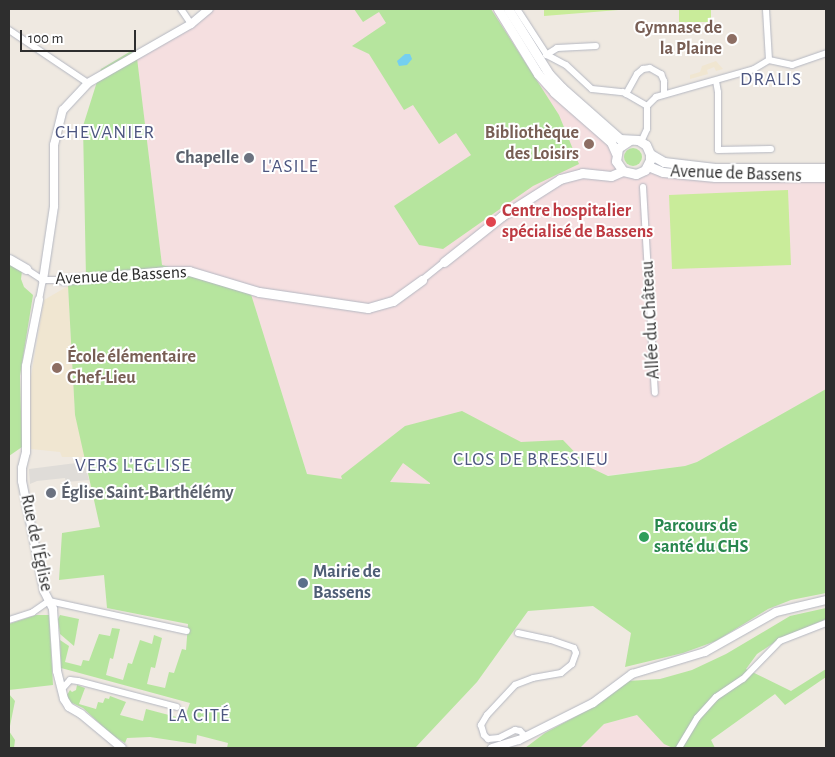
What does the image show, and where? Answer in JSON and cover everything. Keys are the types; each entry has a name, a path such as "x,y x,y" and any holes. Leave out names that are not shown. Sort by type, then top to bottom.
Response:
{"main road":[{"path":"498,9 538,74 554,92 611,142 623,171 636,174 648,166 650,154 642,142 620,139 562,88 550,74 508,9"},
{"path":"602,174 616,157 621,144 630,140"},
{"name":"Avenue de Bassens","path":"650,154 664,162 715,168 826,168"},
{"name":"Avenue de Bassens","path":"648,166 663,172 715,177 826,177"},
{"name":"Avenue de Bassens","path":"444,262 502,216 560,179 582,173 611,176 623,171"},
{"path":"9,259 26,269"},
{"name":"Avenue de Bassens","path":"63,280 161,271 189,271 259,292 368,308 393,301 422,280"}],"street":[{"path":"181,9 191,24"},
{"path":"26,269 43,280 54,206 54,145 60,117 68,103 88,83 191,24 209,9"},
{"path":"517,9 546,55 566,65 592,89 626,94 647,106"},
{"path":"766,9 769,60"},
{"path":"9,30 88,83"},
{"path":"546,55 557,48 596,46"},
{"path":"642,142 647,129 647,106 650,101 664,94 754,70 769,60 792,65 826,53"},
{"path":"626,94 637,74 643,69 650,68 661,74 664,81 664,94"},
{"name":"Avenue de Bassens","path":"716,81 718,150 771,149"},
{"name":"Allée du Château","path":"644,187 655,393"},
{"name":"Avenue de Bassens","path":"422,280 444,262"},
{"name":"Avenue de Bassens","path":"43,280 63,280"},
{"name":"Rue de l'Église","path":"43,280 26,366 26,452 22,468 22,481 36,553 48,601 53,609 55,658 64,699 69,707 81,714 122,748"},
{"path":"493,748 509,744 593,703 632,674 705,652 776,612 826,600"},
{"path":"9,620 33,612 48,601 63,606 187,632"},
{"path":"679,748 697,718 716,697 742,679 780,641 826,623"},
{"path":"518,633 551,640 560,645 574,648 576,653 572,664 561,673 533,678 515,685 487,715 481,725 484,735 488,739 498,738 515,730 520,731 525,736"},
{"path":"62,689 70,680 78,681 177,707"}],"shaded area":[{"name":"Centre hospitalier spécialisé de Bassens","path":"209,9 498,9 538,74 611,142 623,171 645,170 826,178 826,389 697,462 685,466 499,488 317,478 307,474 250,291 162,265 136,55"},
{"path":"716,61 723,69 716,71 714,67 707,70 708,74 690,79 690,75 700,72 702,66"},
{"path":"68,286 75,415 86,457 62,457 60,452 31,449 28,394 44,300"},
{"path":"84,462 89,480 66,482 65,478 37,481 30,484 29,469"},
{"path":"637,715 679,748 580,748 604,724"}],"green space":[{"path":"354,9 491,9 559,115 579,164 533,186 443,249 419,245 394,206 471,155 456,133 439,144 413,105 404,110 369,54 352,46 386,23 379,12 363,22"},
{"path":"544,9 631,9 544,16"},
{"path":"679,9 711,9 711,22 679,22"},
{"path":"131,51 137,58 162,265 250,291 307,474 342,479 341,476 405,426 462,411 521,442 563,440 589,467 608,476 685,466 697,462 826,389 826,593 791,600 768,609 716,641 683,653 625,667 631,633 593,606 528,611 477,682 415,748 227,748 228,743 197,735 196,744 150,737 127,738 125,743 112,735 83,708 70,702 67,695 70,690 72,692 76,690 77,685 85,688 79,704 96,709 98,702 103,703 105,698 109,699 110,696 126,702 120,715 143,721 146,709 184,719 190,703 61,668 60,640 69,646 65,662 81,666 83,660 89,661 99,634 110,636 112,628 120,629 113,659 110,658 106,675 123,680 128,663 132,664 140,640 152,644 154,635 162,638 155,668 151,667 147,684 165,688 169,672 174,673 182,649 186,650 188,624 107,608 104,575 59,580 62,533 100,527 75,415 68,286 86,278 83,126 101,69","holes":["403,463 430,484 390,482"]},
{"path":"629,148 637,148 642,153 640,164 629,166 624,161 624,153"},
{"path":"788,190 791,265 672,269 669,195"},
{"path":"9,264 22,271 21,279 24,287 33,295 20,376 22,447 9,456"},
{"path":"826,608 826,619 778,640 757,654 746,669 791,691 826,669 826,677 785,705 775,694 711,740 715,748 673,748 664,744 637,715 604,724 580,748 525,748 545,733 595,706 628,681 660,679 692,670 726,654 790,616"},
{"path":"36,615 49,615 53,685 9,690 9,624"},
{"path":"60,615 79,619 74,646 60,634 58,619"},
{"path":"9,694 15,701 9,731"},
{"path":"9,731 15,740 14,748 9,748"}],"water":[{"path":"405,54 410,54 412,59 407,65 399,66 397,61"}],"place":[{"name":"Gymnase de la Plaine","path":"732,39"},
{"name":"Bibliothèque des Loisirs","path":"589,144"},
{"name":"Chapelle","path":"249,158"},
{"name":"Centre hospitalier spécialisé de Bassens","path":"491,222"},
{"name":"École élémentaire Chef-Lieu","path":"57,368"},
{"name":"Église Saint-Barthélémy","path":"51,493"},
{"name":"Parcours de santé du CHS","path":"644,537"},
{"name":"Mairie de Bassens","path":"303,583"}],"district":[{"name":"DRALIS","path":"771,80"},
{"name":"CHEVANIER","path":"105,133"},
{"name":"L'ASILE","path":"290,167"},
{"name":"CLOS DE BRESSIEU","path":"531,460"},
{"name":"VERS L'EGLISE","path":"133,466"},
{"name":"LA CITÉ","path":"199,716"}]}
